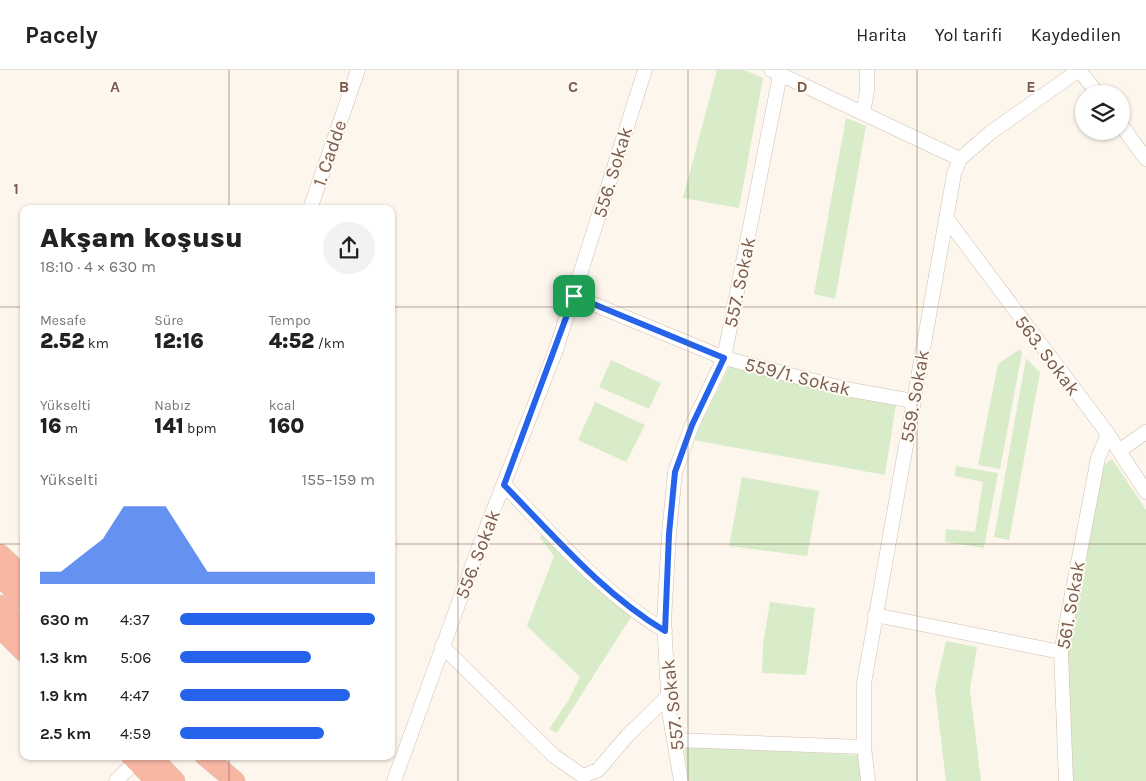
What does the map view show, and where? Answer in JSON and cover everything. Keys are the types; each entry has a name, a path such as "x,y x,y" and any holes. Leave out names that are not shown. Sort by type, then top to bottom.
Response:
{"highway":[{"path":"0,554 20,573"},
{"path":"0,577 20,596"},
{"path":"12,622 20,642"},
{"path":"141,760 156,781"},
{"path":"143,760 175,781"},
{"path":"195,760 216,781"},
{"path":"210,760 236,781"},
{"path":"216,760 236,781"}],"street":[{"name":"1. Cadde","path":"311,205 358,70"},
{"name":"556. Sokak","path":"394,781 442,646 574,296 638,85 645,70"},
{"path":"863,113 867,91 867,70"},
{"path":"776,72 960,159 990,134 1079,70 1091,85"},
{"name":"557. Sokak","path":"680,781 668,696 665,631 669,534 675,472 692,425 724,358 776,72"},
{"path":"1130,137 1146,159"},
{"name":"559. Sokak","path":"868,781 864,747 864,684 954,174 960,159"},
{"name":"563. Sokak","path":"947,219 1108,434 1146,492"},
{"name":"559/1. Sokak","path":"574,296 724,358 846,389 913,401"},
{"path":"1119,451 1146,432"},
{"name":"561. Sokak","path":"1066,781 1061,652 1098,458 1108,434"},
{"path":"504,485 638,615 665,631"},
{"path":"875,615 1061,652"},
{"path":"442,646 554,756 583,776 598,770 628,735 668,696"},
{"path":"675,740 864,747"},
{"path":"116,781 138,760"}],"green space":[{"path":"717,70 744,70 763,78 739,208 683,198"},
{"path":"846,118 866,126 835,299 814,294"},
{"path":"1020,349 1022,353 1000,469 978,465 998,364"},
{"path":"1026,358 1040,373 1009,540 994,537"},
{"path":"611,360 661,383 649,409 599,387"},
{"path":"729,367 896,404 885,475 693,440"},
{"path":"595,402 645,425 626,462 578,440"},
{"path":"1112,459 1146,510 1146,781 1073,781 1067,647 1102,466"},
{"path":"956,466 998,473 984,548 945,542 946,529 975,532 983,482 955,476"},
{"path":"742,477 819,491 807,556 729,546"},
{"path":"543,533 631,617 557,733 549,729 568,701 580,677 527,626 554,556 540,538"},
{"path":"770,602 815,608 806,675 762,673 763,644"},
{"path":"946,641 977,647 970,690 981,781 946,781 935,689"},
{"path":"684,746 859,755 861,781 689,781"}],"route":[{"path":"574,296 724,358 692,425 675,472 669,534 665,631 638,615 567,549 504,485 556,350 574,296"}]}
